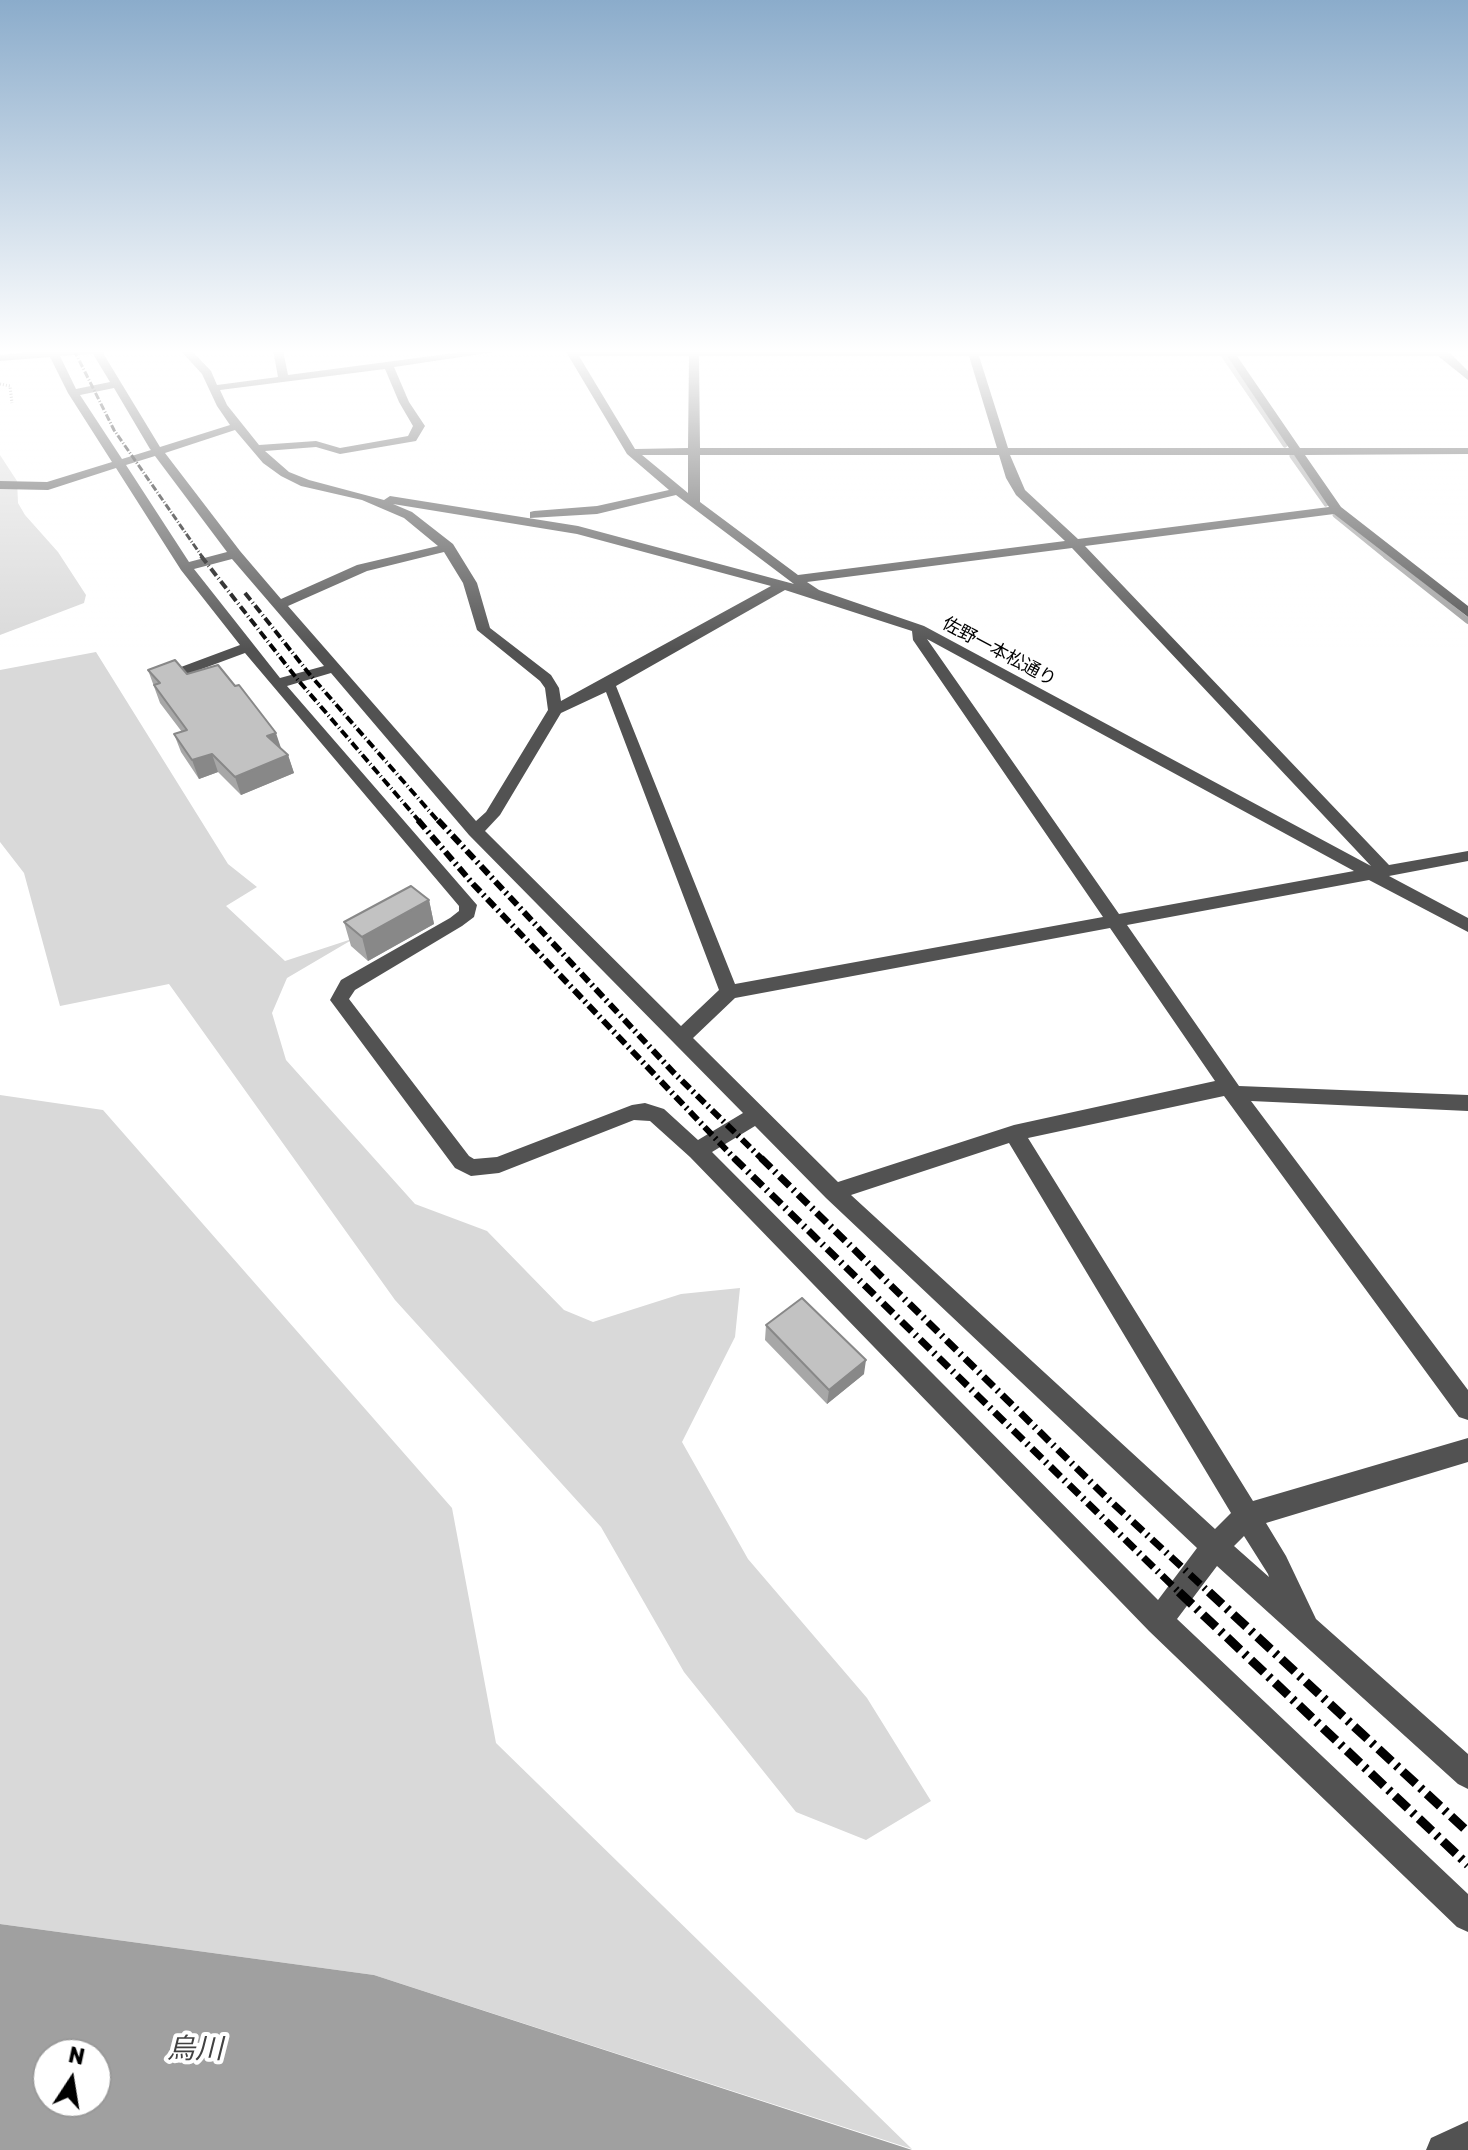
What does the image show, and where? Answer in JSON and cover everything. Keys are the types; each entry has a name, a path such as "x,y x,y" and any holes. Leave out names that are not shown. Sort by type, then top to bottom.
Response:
{"street":[{"path":"109,450 186,567 277,684 468,905 468,913 456,922 348,985 339,1000 462,1162 471,1168 499,1165 632,1113 645,1111 657,1115 697,1151 1159,1621 1468,1916"},
{"path":"0,485 48,486 152,450"},
{"path":"157,450 235,554 282,604 333,668 475,831 680,1039 834,1192 1215,1547 1468,1774"},
{"path":"260,450 267,461 305,483 366,497 510,518 615,539 814,593"},
{"path":"631,452 683,450"},
{"path":"693,450 694,503"},
{"path":"797,450 1468,451"},
{"path":"1004,451 1020,492 1075,543 1378,872"},
{"path":"1298,451 1337,510 1468,613"},
{"name":"佐野一本松通り","path":"631,452 814,593 919,629 1378,872 1468,926"},
{"path":"510,518 597,510 678,491"},
{"path":"366,497 419,521 448,547 470,583 484,630 546,678 552,688 555,710"},
{"path":"797,579 1337,510"},
{"path":"282,604 362,568 448,547"},
{"path":"186,567 235,554"},
{"path":"475,831 492,815 555,710 605,686 782,586"},
{"path":"919,629 920,640 1232,1091 1468,1409"},
{"path":"186,670 248,647"},
{"path":"277,684 333,668"},
{"path":"605,686 612,690 729,992"},
{"path":"680,1039 729,992 1468,856"},
{"path":"834,1192 1014,1133 1211,1089 1468,1103"},
{"path":"697,1151 756,1115"},
{"path":"1014,1133 1277,1565 1306,1629"},
{"path":"1159,1621 1215,1547 1246,1516 1468,1450"},
{"path":"1443,2150 1468,2138"}],"shaded area":[{"path":"0,455 17,481 18,503 25,515 58,552 86,595 84,603 0,635"},
{"path":"96,652 228,864 257,887 226,906 285,961 355,938 287,978 272,1013 286,1060 415,1204 487,1231 564,1310 593,1322 681,1294 740,1288 735,1337 682,1442 748,1559 867,1698 931,1801 866,1840 796,1812 684,1672 601,1527 395,1300 169,984 60,1006 24,873 0,842 0,670"},
{"path":"0,1095 103,1110 452,1508 496,1743 912,2149 374,1975 0,1924"}],"water":[{"name":"烏川","path":"0,1924 374,1975 912,2150 0,2150"}],"building":[{"path":"175,660 187,674 218,665 235,686 239,685 276,733 267,736 288,755 235,777 212,754 192,760 174,734 187,730 154,685 160,683 148,670"},
{"path":"411,886 429,900 362,937 344,922"},
{"path":"802,1298 866,1360 829,1390 766,1325"}],"waterway":[{"path":"1292,456 1326,504"},
{"path":"1335,515 1388,558"},
{"path":"1386,556 1468,621"}],"railway":[{"path":"128,450 203,558"},
{"path":"201,556 298,680 420,822"},
{"path":"245,593 311,676 439,822"},
{"path":"418,820 473,884 735,1159"},
{"path":"438,820 674,1073 763,1160"},
{"path":"761,1158 1105,1496 1211,1594"},
{"path":"735,1159 1181,1594"},
{"path":"1179,1592 1468,1865"},
{"path":"1209,1592 1468,1832"}]}
